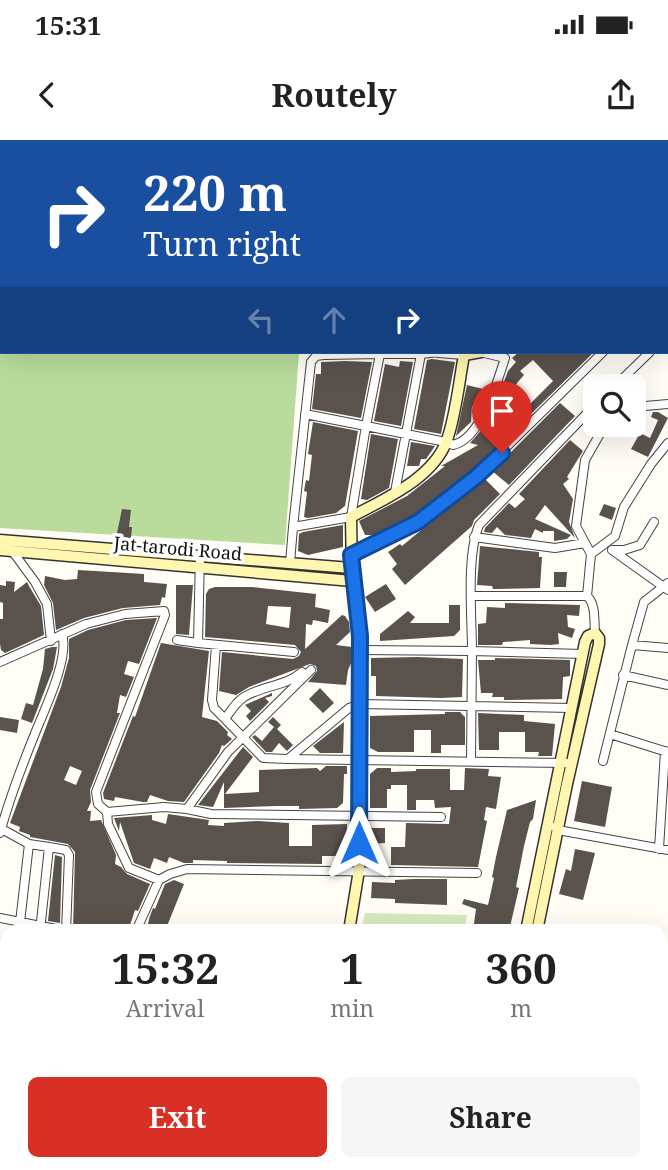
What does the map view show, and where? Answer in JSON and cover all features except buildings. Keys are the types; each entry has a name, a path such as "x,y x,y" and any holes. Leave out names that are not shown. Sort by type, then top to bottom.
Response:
{"street":[{"path":"290,563 311,362 316,356 336,354"},
{"path":"350,924 359,870 360,704 360,650 352,575 351,517 380,354 421,354 395,492"},
{"path":"455,354 470,354"},
{"path":"351,555 410,527 476,477 601,354"},
{"path":"627,374 648,354"},
{"path":"293,527 351,517 428,470 446,442 464,355"},
{"path":"305,414 453,445 461,443 489,407 508,355"},
{"path":"646,406 668,404"},
{"path":"471,761 471,596 474,537 479,525 583,417"},
{"path":"587,596 591,554 576,526 585,460 598,437"},
{"path":"591,554 615,536 624,507 650,464 668,443"},
{"path":"612,550 624,550 640,545 654,522"},
{"path":"474,537 555,548 585,543"},
{"path":"0,540 290,563 352,575"},
{"path":"603,761 623,675 644,602 666,586 612,550 609,541"},
{"name":"Jat-tarodi Road","path":"0,550 200,568 352,575"},
{"path":"13,552 47,604 51,641"},
{"path":"198,643 200,555"},
{"path":"471,596 587,596 591,600 595,633 599,638 567,763 548,822 527,924"},
{"path":"0,662 86,624 125,614 165,613 96,792 98,804 107,812 108,824 129,867 159,880"},
{"path":"538,924 558,830 572,708 588,636 595,633"},
{"path":"62,634 64,646 50,698 0,830 29,844 66,850 69,855 66,924"},
{"path":"177,640 294,652"},
{"path":"216,645 212,700 214,708 263,758 567,763"},
{"path":"632,645 668,648"},
{"path":"360,650 583,654"},
{"path":"187,809 228,752 311,670"},
{"path":"225,719 242,698 261,689 286,683 302,672"},
{"path":"623,675 668,685"},
{"path":"288,759 349,708 360,704 572,708"},
{"path":"548,822 558,830 663,850 666,752 610,734"},
{"path":"107,812 164,807 211,814 441,817"},
{"path":"20,924 29,844"},
{"path":"41,924 50,847"},
{"path":"139,924 159,880 187,869 477,873"}],"green space":[{"path":"0,354 299,354 285,545 0,528"},
{"path":"365,913 467,915 465,924 363,924"}],"route":[{"path":"359,843 360,636 351,555 418,522 502,453"}]}
